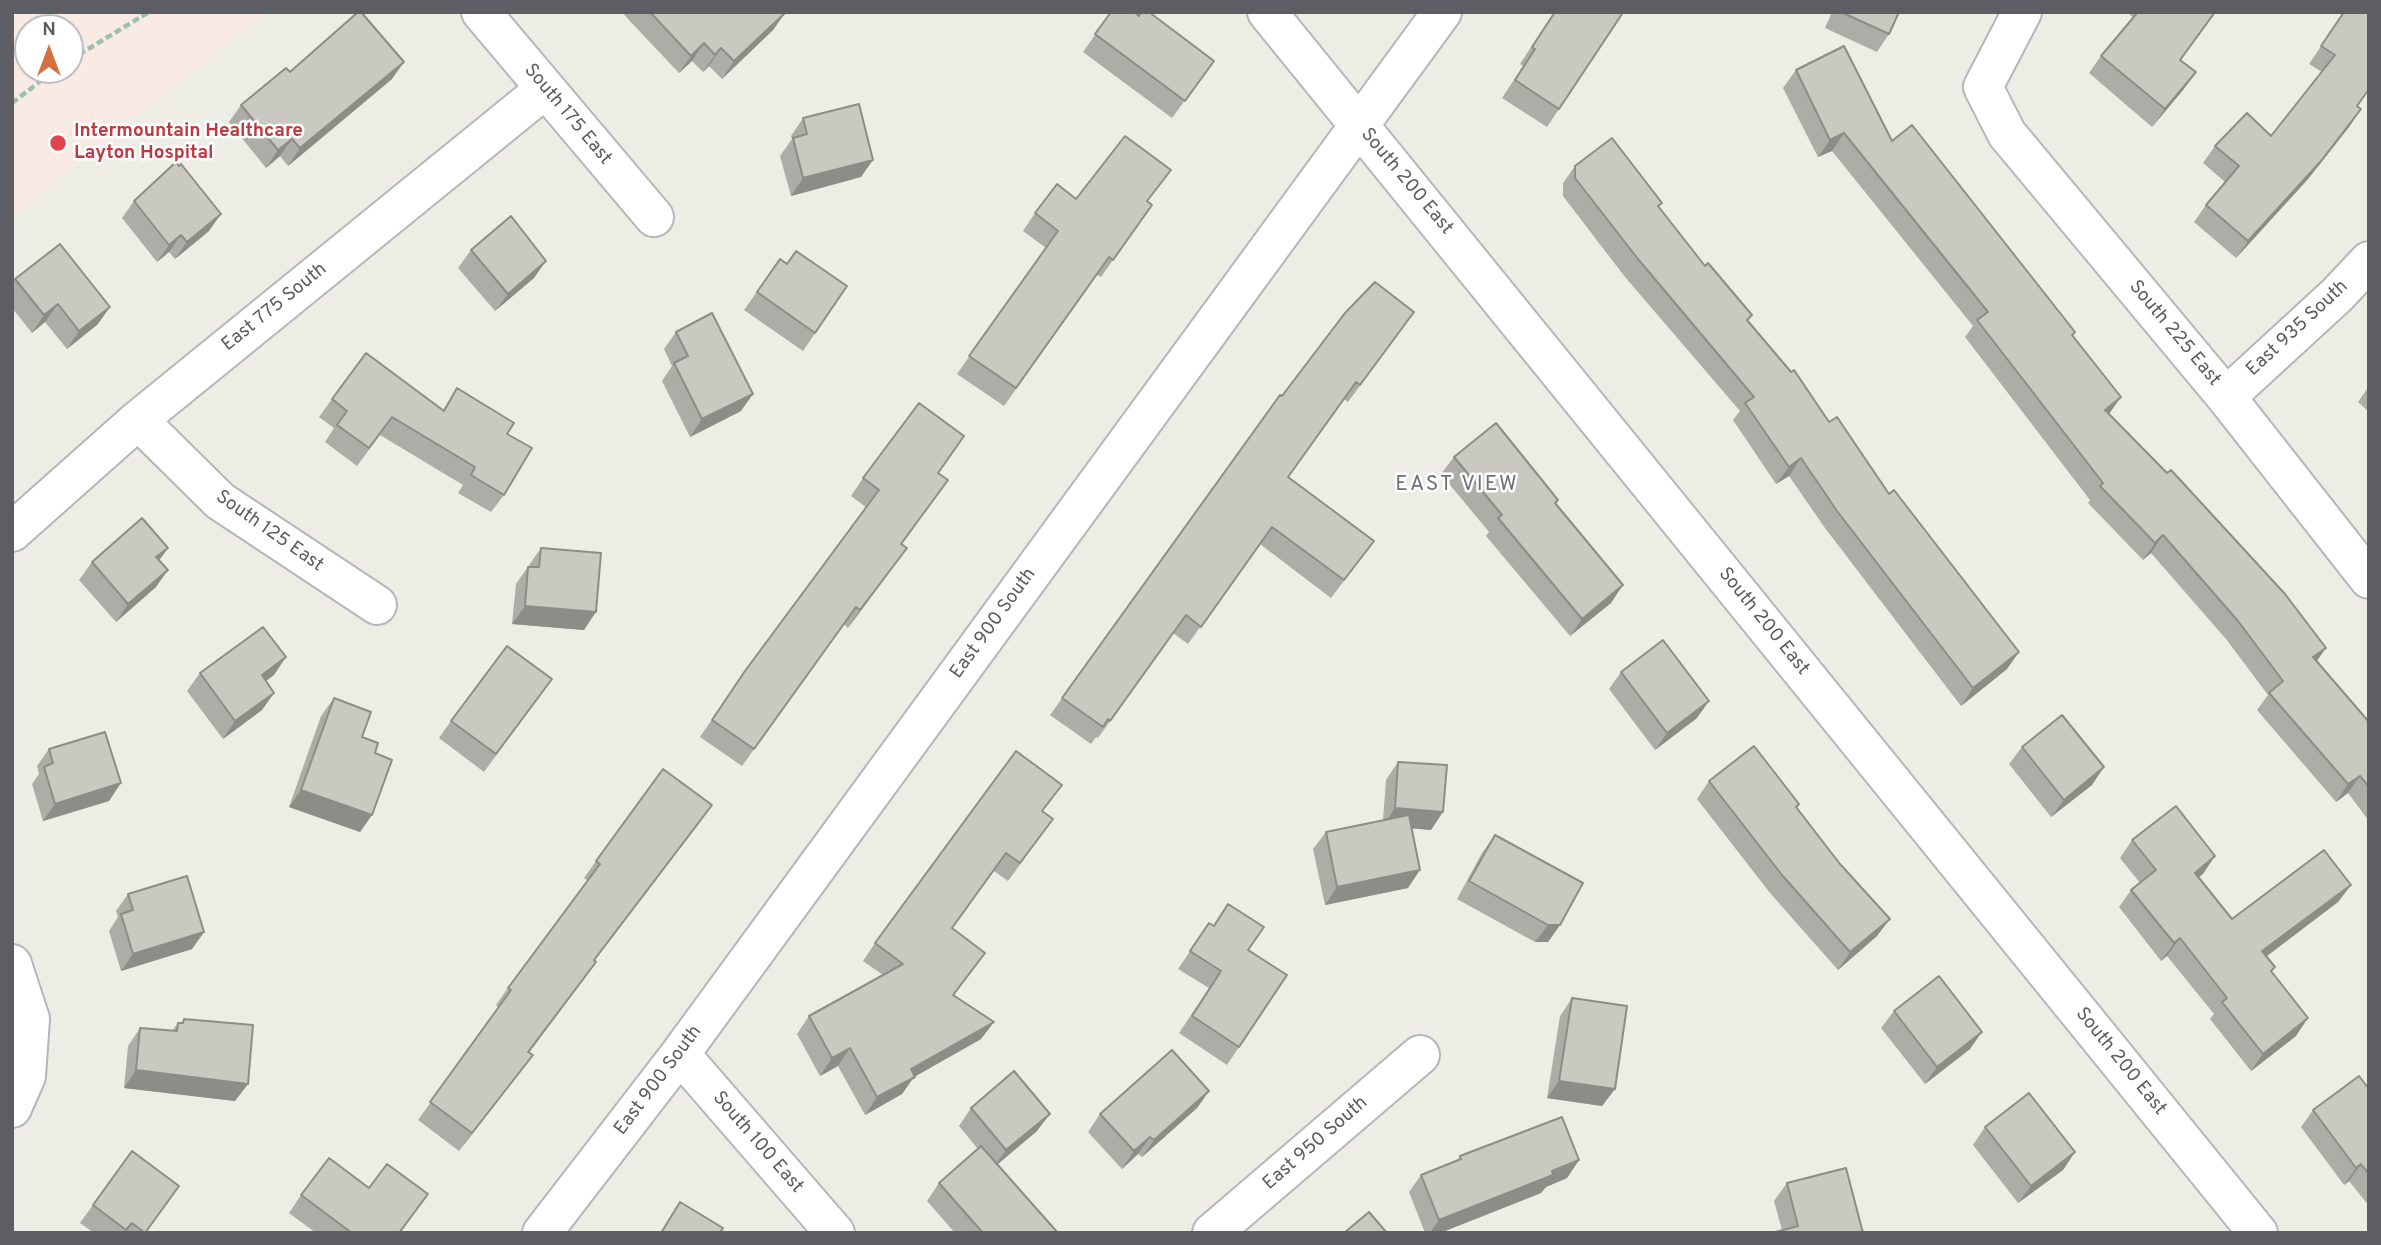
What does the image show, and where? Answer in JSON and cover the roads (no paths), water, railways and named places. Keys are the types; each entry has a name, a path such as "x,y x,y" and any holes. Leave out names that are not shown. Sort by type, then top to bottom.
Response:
{"street":[{"name":"South 175 East","path":"481,12 544,90 654,217"},
{"name":"South 200 East","path":"1267,12 2258,1233"},
{"name":"East 900 South","path":"542,1233 680,1054 1358,124 1443,12"},
{"name":"South 225 East","path":"2022,12 1983,87 2007,134 2226,397 2369,579"},
{"name":"East 775 South","path":"12,532 138,420 544,90"},
{"name":"East 935 South","path":"2226,397 2337,295 2369,261"},
{"name":"South 125 East","path":"138,420 220,501 377,605"},
{"path":"12,964 30,1018 26,1076 12,1108"},
{"name":"South 100 East","path":"680,1054 835,1233"},
{"name":"East 950 South","path":"1212,1233 1420,1055"}],"place":[{"name":"Intermountain Healthcare Layton Hospital","path":"58,143"}],"district":[{"name":"EAST VIEW","path":"1457,486"}]}
